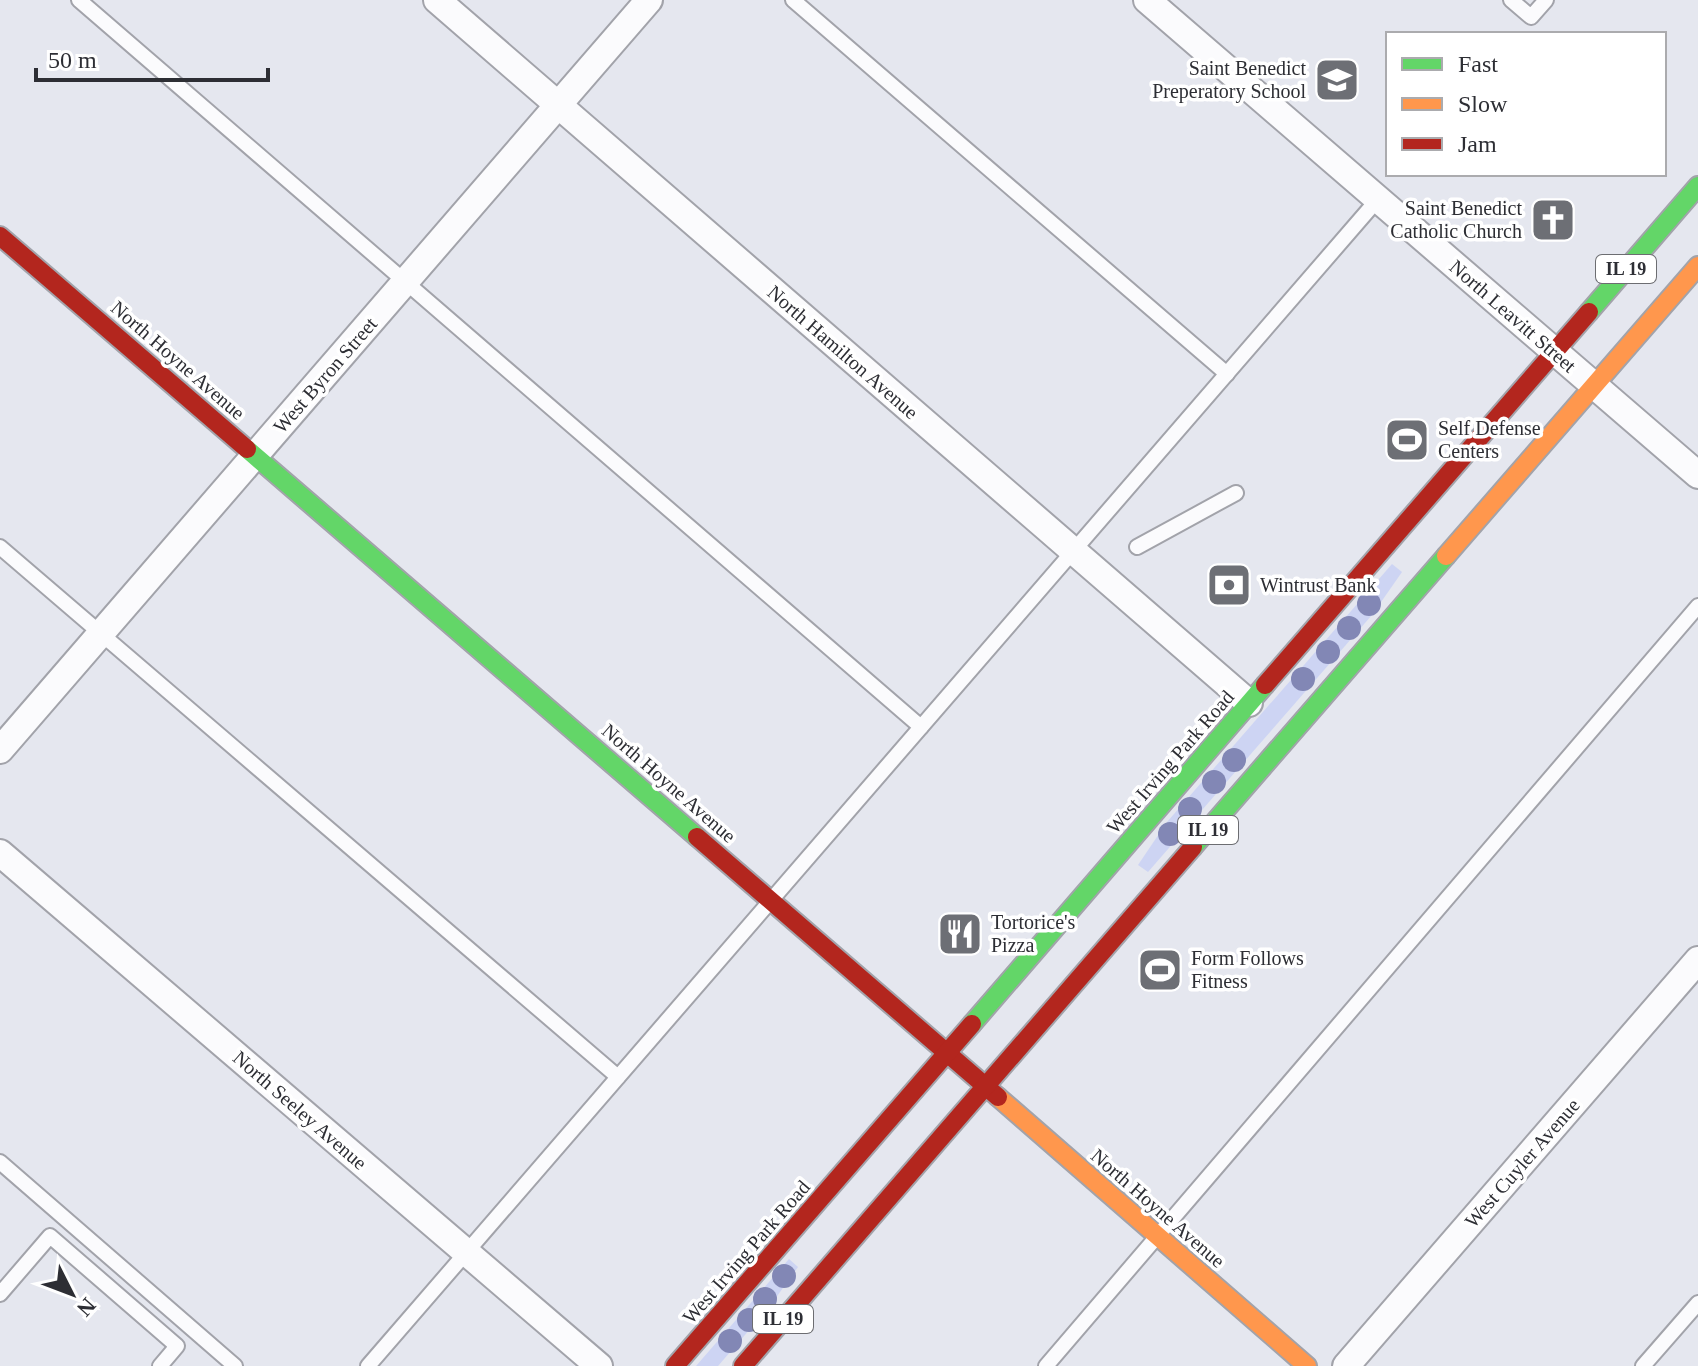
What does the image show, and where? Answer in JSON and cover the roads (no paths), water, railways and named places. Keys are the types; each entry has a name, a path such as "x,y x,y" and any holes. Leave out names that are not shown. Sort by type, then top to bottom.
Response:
{"main road":[{"name":"West Irving Park Road","path":"675,1366 1698,186"},
{"name":"North Hoyne Avenue","path":"0,236 1307,1366"},
{"name":"IL 19","path":"743,1366 1698,266"}],"street":[{"name":"North Hamilton Avenue","path":"437,0 1249,703"},
{"name":"West Byron Street","path":"0,750 649,0"},
{"name":"North Leavitt Street","path":"1147,0 1698,475"},
{"name":"North Seeley Avenue","path":"0,853 599,1366"},
{"name":"West Cuyler Avenue","path":"1346,1366 1698,960"}],"lane":[{"path":"79,0 921,727"},
{"path":"793,0 1227,374"},
{"path":"1511,0 1531,17 1546,0"},
{"path":"368,1366 1378,199"},
{"path":"1137,547 1236,493"},
{"path":"0,547 618,1077"},
{"path":"1046,1366 1698,606"},
{"path":"0,1162 235,1366"},
{"path":"0,1294 50,1236 177,1346 160,1366"},
{"path":"1643,1366 1698,1303"}],"place":[{"name":"Saint Benedict Preperatory School","path":"1337,80"},
{"name":"Saint Benedict Catholic Church","path":"1553,220"},
{"name":"Self Defense Centers","path":"1407,440"},
{"name":"Wintrust Bank","path":"1229,585"},
{"name":"Tortorice's Pizza","path":"960,934"},
{"name":"Form Follows Fitness","path":"1160,970"}]}
